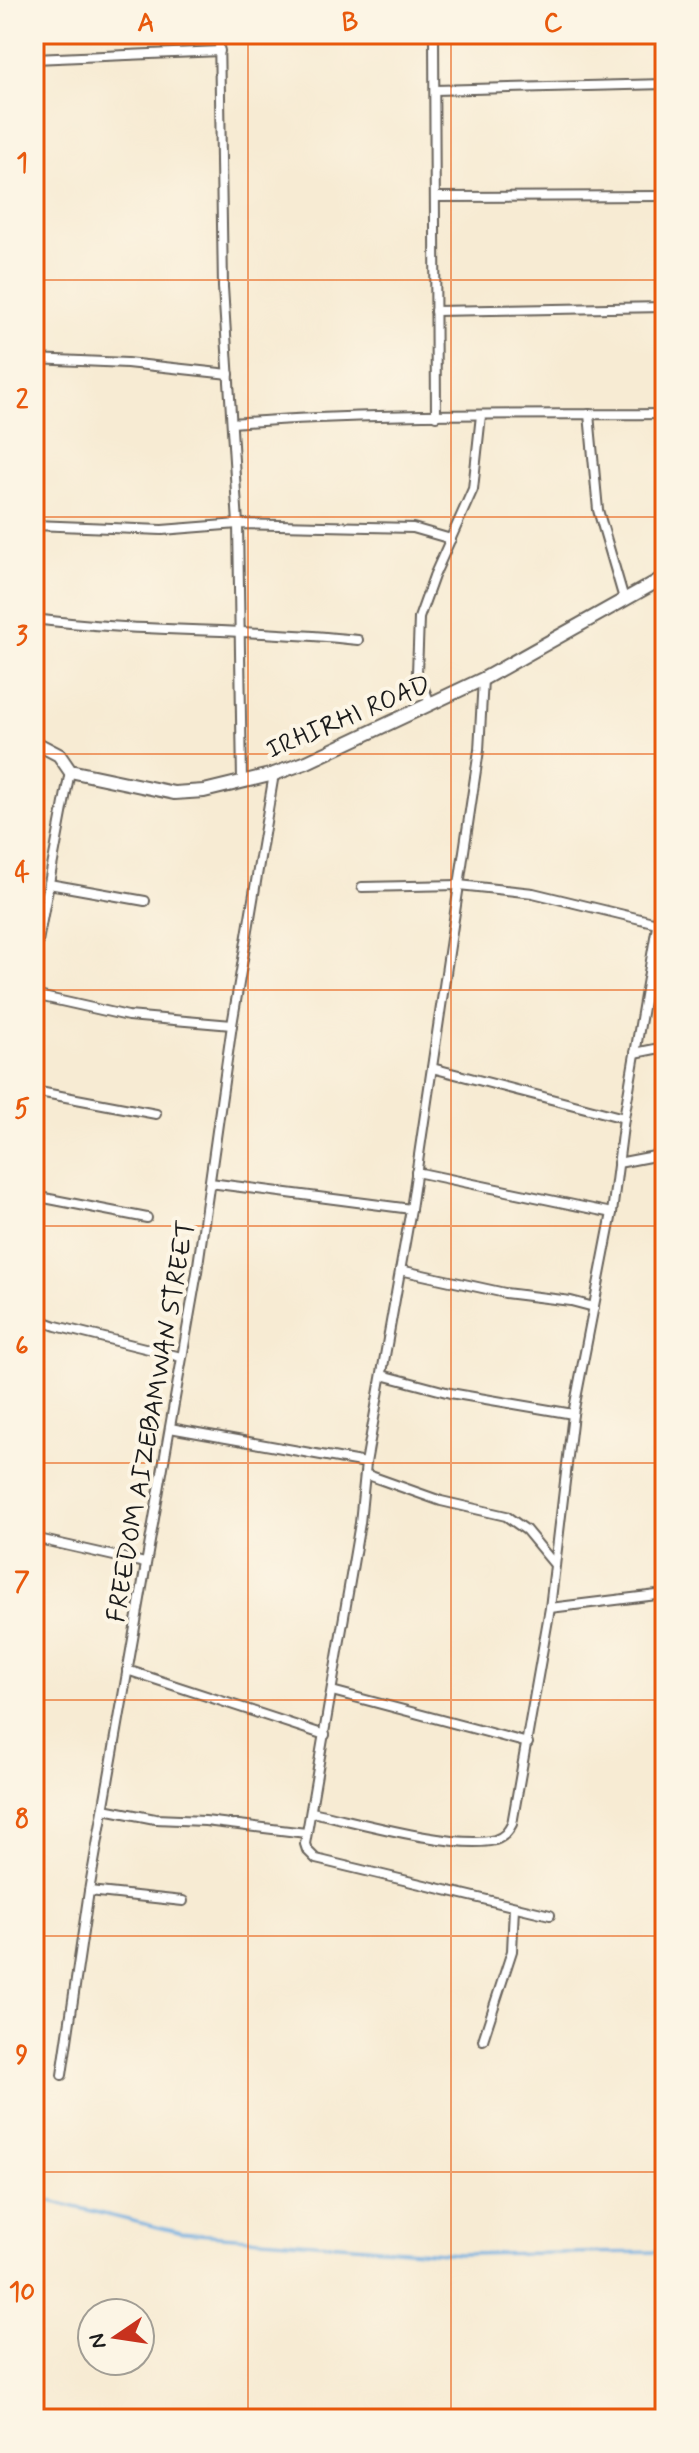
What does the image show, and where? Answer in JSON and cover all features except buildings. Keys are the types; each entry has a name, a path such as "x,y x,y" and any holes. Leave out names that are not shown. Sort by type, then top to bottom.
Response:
{"street":[{"path":"219,34 223,287 238,524 242,781"},
{"path":"434,34 436,416"},
{"path":"34,59 220,51"},
{"path":"435,90 665,84"},
{"path":"435,197 665,196"},
{"path":"435,311 665,307"},
{"path":"34,359 127,363 229,374"},
{"path":"589,414 598,510 624,599"},
{"path":"232,423 286,419 665,414"},
{"path":"431,705 417,673 419,618 473,489 481,415"},
{"path":"34,524 162,530 238,524 413,528 451,539"},
{"name":"IRHIRHI ROAD","path":"34,742 59,755 70,771 174,793 204,791 274,774 483,679 665,577"},
{"path":"34,619 358,640"},
{"path":"483,679 479,750 411,1209 366,1463 360,1523 325,1735 306,1833 307,1850 316,1859 550,1915"},
{"path":"34,963 38,924 49,884 70,771"},
{"name":"FREEDOM AIZEBAMWAN STREET","path":"62,2075 89,1891 170,1428 274,774"},
{"path":"312,1812 459,1841 497,1839 512,1824 550,1608 573,1414 612,1213 624,1118 665,879"},
{"path":"49,884 145,901"},
{"path":"362,887 459,885 533,893 657,923"},
{"path":"653,950 665,948"},
{"path":"34,995 128,1016 232,1025"},
{"path":"635,1053 665,1047"},
{"path":"432,1068 624,1118"},
{"path":"34,1091 156,1114"},
{"path":"618,1163 665,1154"},
{"path":"416,1172 612,1213"},
{"path":"210,1183 411,1209"},
{"path":"34,1196 147,1218"},
{"path":"400,1270 505,1293 594,1307"},
{"path":"34,1318 181,1357"},
{"path":"382,1375 450,1393 573,1414"},
{"path":"170,1428 366,1463"},
{"path":"365,1474 441,1501 506,1516 526,1530 555,1565"},
{"path":"34,1538 145,1563"},
{"path":"550,1608 665,1594"},
{"path":"127,1670 325,1735"},
{"path":"332,1691 528,1743"},
{"path":"104,1809 155,1819 205,1821 306,1833"},
{"path":"89,1891 183,1901"},
{"path":"483,2040 512,1951 514,1907"}],"waterway":[{"path":"34,2197 182,2233 458,2254 665,2252"}]}
